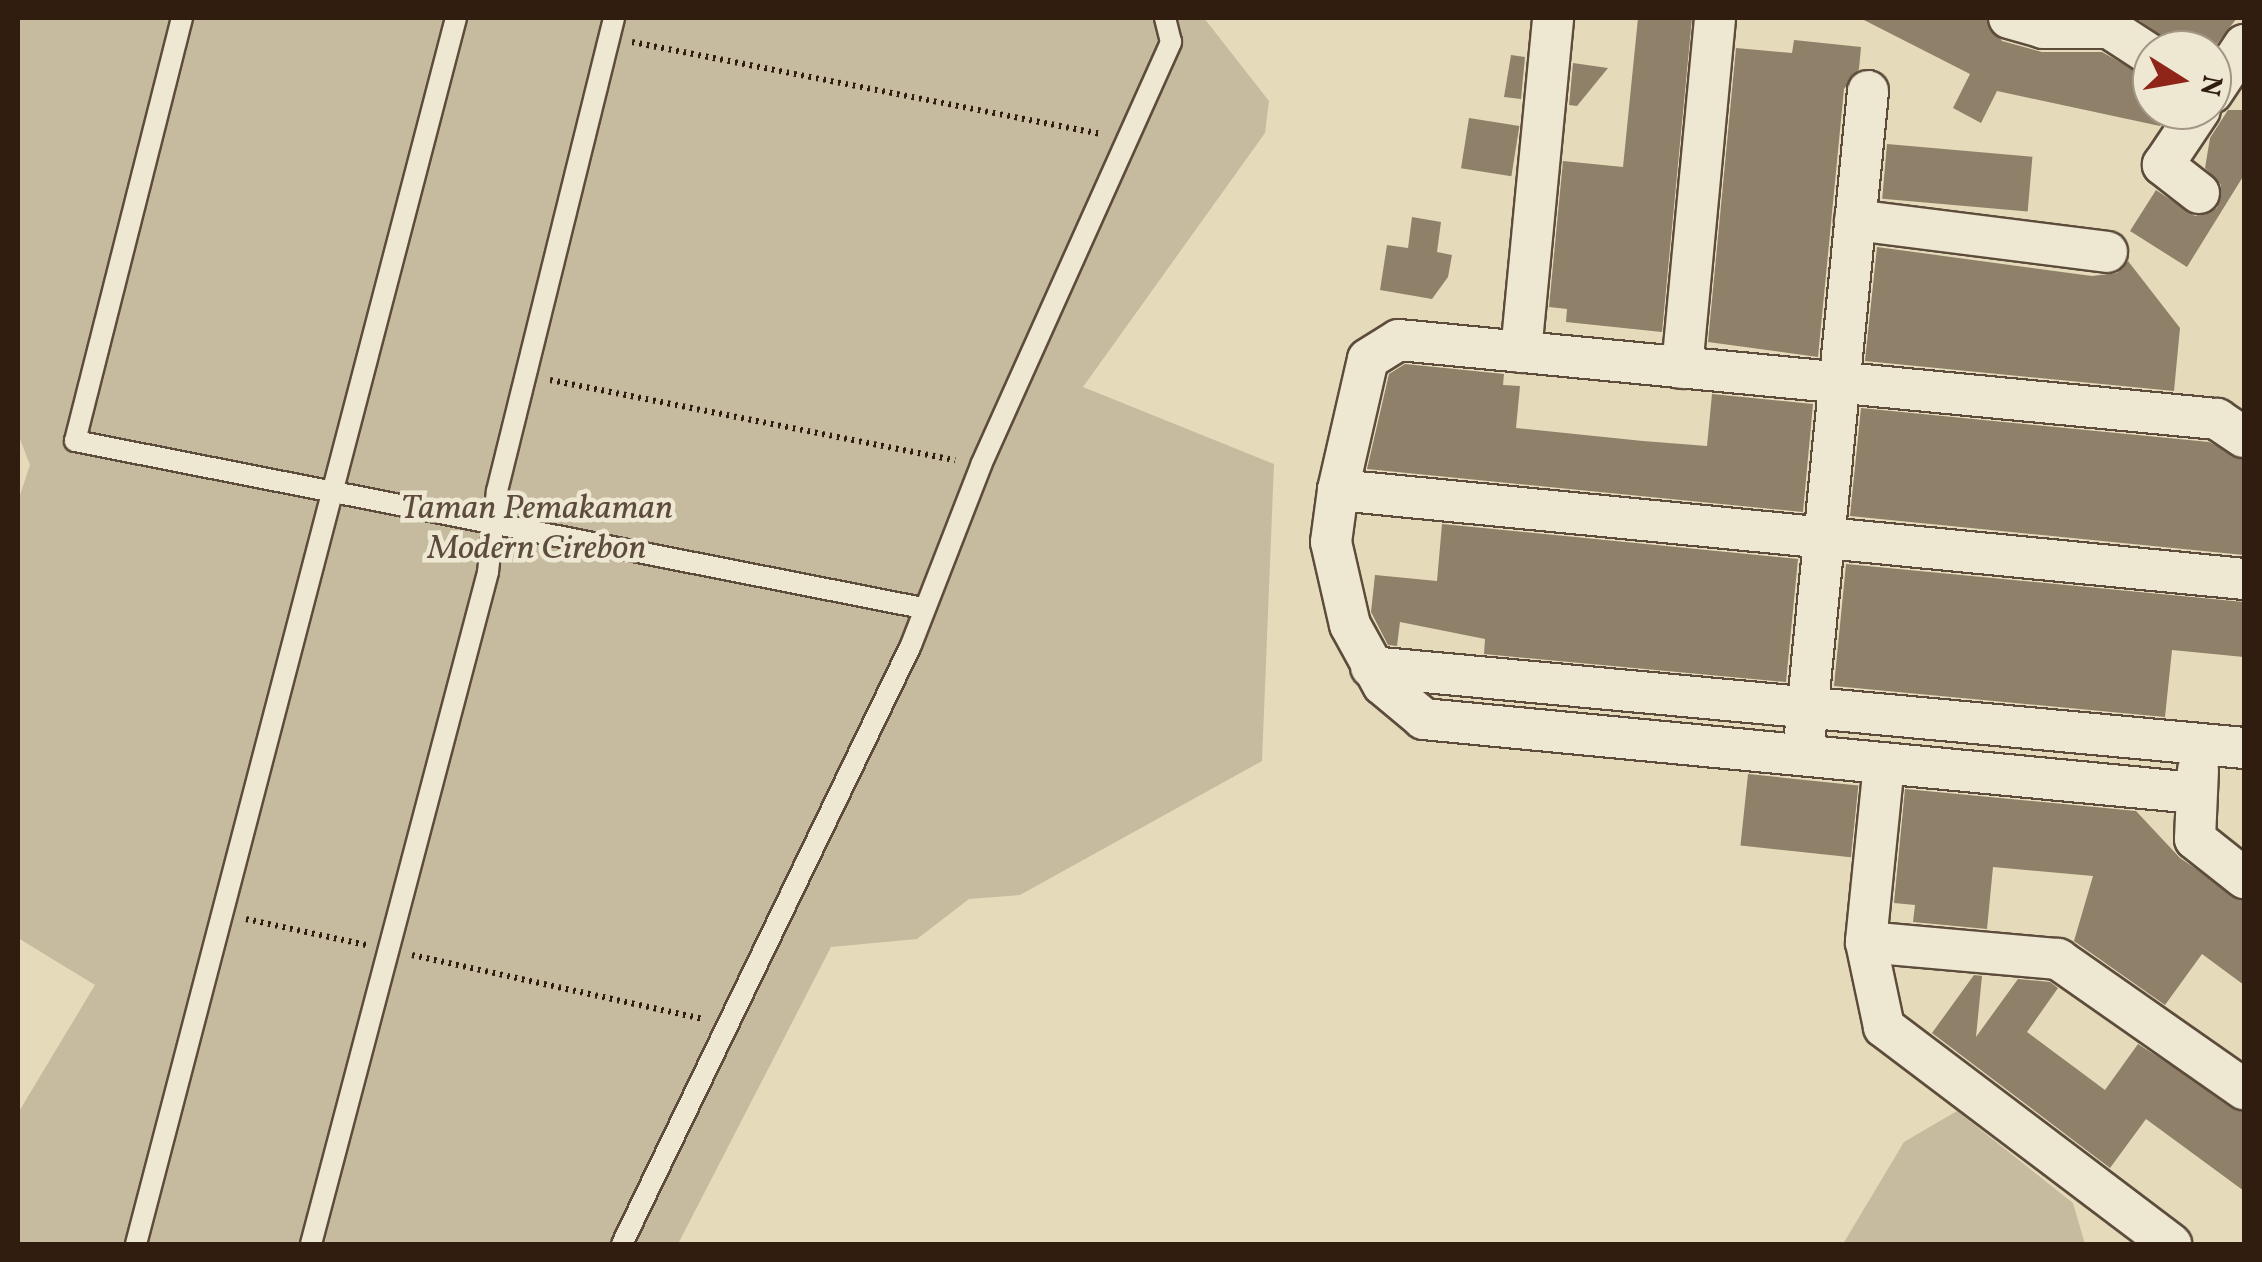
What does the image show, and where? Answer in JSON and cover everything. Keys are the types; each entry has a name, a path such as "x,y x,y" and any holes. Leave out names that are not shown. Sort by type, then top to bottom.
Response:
{"street":[{"path":"1521,352 1554,18"},
{"path":"2009,18 2043,28 2102,23 2132,43"},
{"path":"1682,368 1715,21"},
{"path":"1803,756 1868,91"},
{"path":"2187,130 2163,165 2199,193"},
{"path":"1855,220 2107,252"},
{"path":"2195,793 1424,719 1406,710 1371,667 1334,572 1338,490 1358,386 1379,346 1399,340 2216,419 2244,437"},
{"path":"1338,490 2244,579"},
{"path":"1371,667 2244,748"},
{"path":"2200,746 2195,839 2244,878"},
{"path":"1884,764 1866,942 1877,1009 1908,1052 2171,1244"},
{"path":"1866,942 2058,959 2244,1090"}],"lane":[{"path":"182,18 75,441 922,608"},
{"path":"136,1244 456,18"},
{"path":"622,1244 922,608 981,465 1171,42 1166,18"},
{"path":"311,1244 488,572 494,523 526,376 612,28"}],"path":[{"path":"612,28 1127,139"},
{"path":"526,376 981,465"},
{"path":"224,915 728,1024"}],"green space":[{"name":"Taman Pemakaman Modern Cirebon","path":"18,18 1204,18 1269,101 1265,133 1083,387 1274,464 1262,761 1020,895 969,899 917,939 831,947 678,1244 18,1244 18,1113 95,985 18,938 18,501 30,465 18,434"},
{"path":"1957,1111 2073,1203 2085,1244 1843,1244 1904,1142"}],"building":[{"path":"1638,18 1692,18 1662,332 1566,322 1567,309 1549,307 1563,161 1623,167"},
{"path":"1860,18 1986,18 2002,41 2042,52 2102,52 2132,69 2132,120 1997,91 1981,123 1953,108 1970,74"},
{"path":"2136,18 2237,18 2228,30 2153,30"},
{"path":"1794,40 1861,47 1859,69 1844,89 1818,357 1708,342 1736,48 1792,53"},
{"path":"1511,55 1525,57 1521,99 1504,97"},
{"path":"1573,63 1608,68 1577,106 1569,105"},
{"path":"2232,110 2244,110 2244,175 2187,267 2130,231 2156,190 2195,216 2217,208 2221,185 2205,168 2215,130 2232,130"},
{"path":"1469,118 1519,126 1511,176 1461,168"},
{"path":"1887,144 2032,157 2028,212 1882,199"},
{"path":"1412,217 1441,222 1437,252 1452,255 1448,277 1432,299 1380,290 1387,245 1408,248"},
{"path":"1877,247 2092,276 2117,273 2128,261 2180,328 2174,391 1865,361"},
{"path":"1405,364 1504,374 1503,385 1520,386 1516,428 1643,441 1707,446 1712,394 1813,404 1803,512 1367,469 1389,374"},
{"path":"1861,408 2209,442 2244,460 2244,555 1850,516"},
{"path":"1442,524 1798,559 1786,682 1484,654 1485,639 1400,622 1397,646 1388,645 1371,612 1375,575 1437,581"},
{"path":"1846,564 2244,602 2244,657 2172,650 2165,717 1834,686"},
{"path":"1748,774 1858,786 1851,857 1740,846"},
{"path":"1905,789 2136,811 2180,858 2244,901 2244,985 2202,954 2165,1005 2074,941 2093,876 1993,867 1987,929 1913,922 1915,905 1894,903"},
{"path":"1974,975 1982,976 1976,1037 2018,979 2050,982 2058,988 2027,1032 2105,1090 2138,1044 2244,1112 2244,1191 2146,1119 2110,1168 1932,1033"}]}
